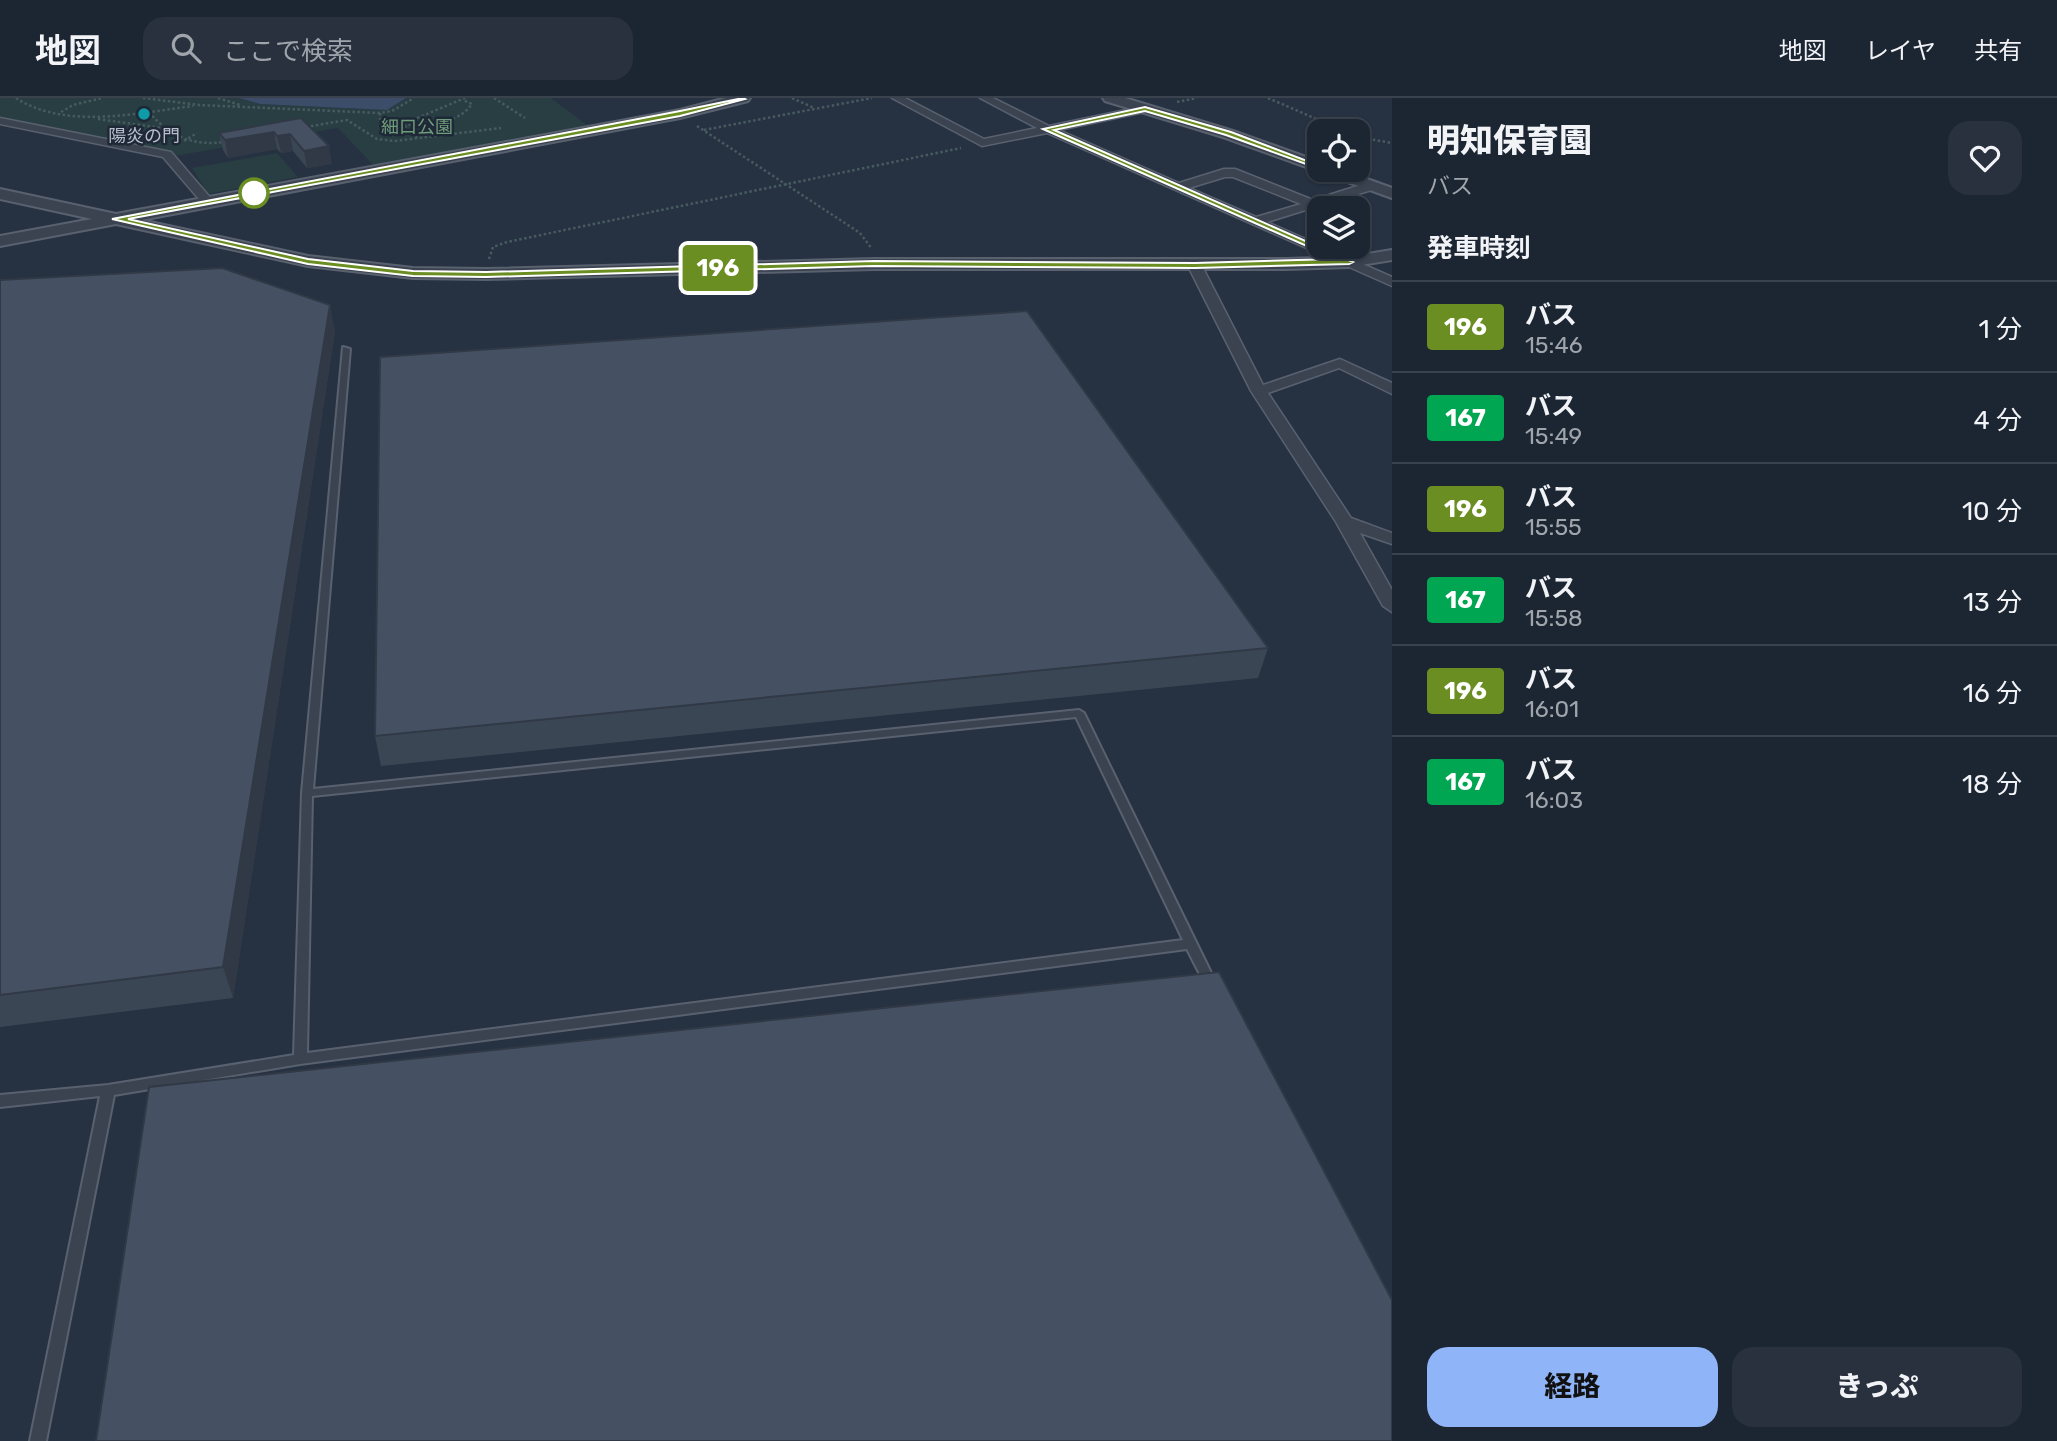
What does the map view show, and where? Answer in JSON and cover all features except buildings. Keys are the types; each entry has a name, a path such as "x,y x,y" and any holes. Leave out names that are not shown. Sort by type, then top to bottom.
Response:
{"street":[{"path":"0,241 680,114 743,98"},
{"path":"897,98 982,143 1145,109"},
{"path":"985,98 1047,129 1257,222 1307,239"},
{"path":"1110,98 1228,134 1307,162"},
{"path":"0,121 167,154 208,202"},
{"path":"1179,187 1224,173 1235,173 1307,202"},
{"path":"1360,182 1392,193"},
{"path":"1344,196 1371,186"},
{"path":"0,194 308,261 362,270 486,274 874,264 1195,266 1349,262 1392,255"},
{"path":"1257,222 1307,209"},
{"path":"1344,259 1392,282"},
{"path":"1195,266 1259,391 1345,522 1392,606"},
{"path":"1259,391 1340,363 1392,389"},
{"path":"1345,522 1392,539"}],"lane":[{"path":"300,1059 307,793 346,349"},
{"path":"307,793 1079,713 1189,944 1216,994"},
{"path":"0,1101 108,1090 300,1059 1189,944"},
{"path":"38,1441 108,1090"}],"path":[{"path":"16,98 20,103 34,108 162,128"},
{"path":"60,113 102,98"},
{"path":"143,98 199,105 380,113 392,111 414,98"},
{"path":"218,98 250,107"},
{"path":"494,98 524,118"},
{"path":"792,98 816,109"},
{"path":"872,98 704,130 860,233 874,252 874,264"},
{"path":"1268,98 1316,119"},
{"path":"380,113 380,118 403,124 425,124 448,120 467,112 472,104 464,99 403,124"},
{"path":"91,117 199,105"},
{"path":"149,112 162,128 184,141 216,144 228,142"},
{"path":"467,112 475,114"},
{"path":"300,128 347,120 377,139 416,138 501,128"},
{"path":"403,124 416,138"},
{"path":"184,141 197,133"},
{"path":"1370,139 1392,143"},
{"path":"486,274 493,247 507,242 982,143"}],"green space":[{"name":"細口公園","path":"0,98 239,98 260,104 387,110 406,98 551,98 587,125 373,165 338,128 174,156 0,119"},
{"path":"277,153 298,177 208,194 192,168"}],"water":[{"path":"239,98 406,98 387,110 260,104"}],"bus line":[{"name":"196","path":"743,98 680,114 116,219 308,261 362,270 413,273 486,274 874,264 1195,266 1349,262 1047,129 1145,109 1228,134 1307,162"}],"place":[{"name":"陽炎の門","path":"144,114"}]}
